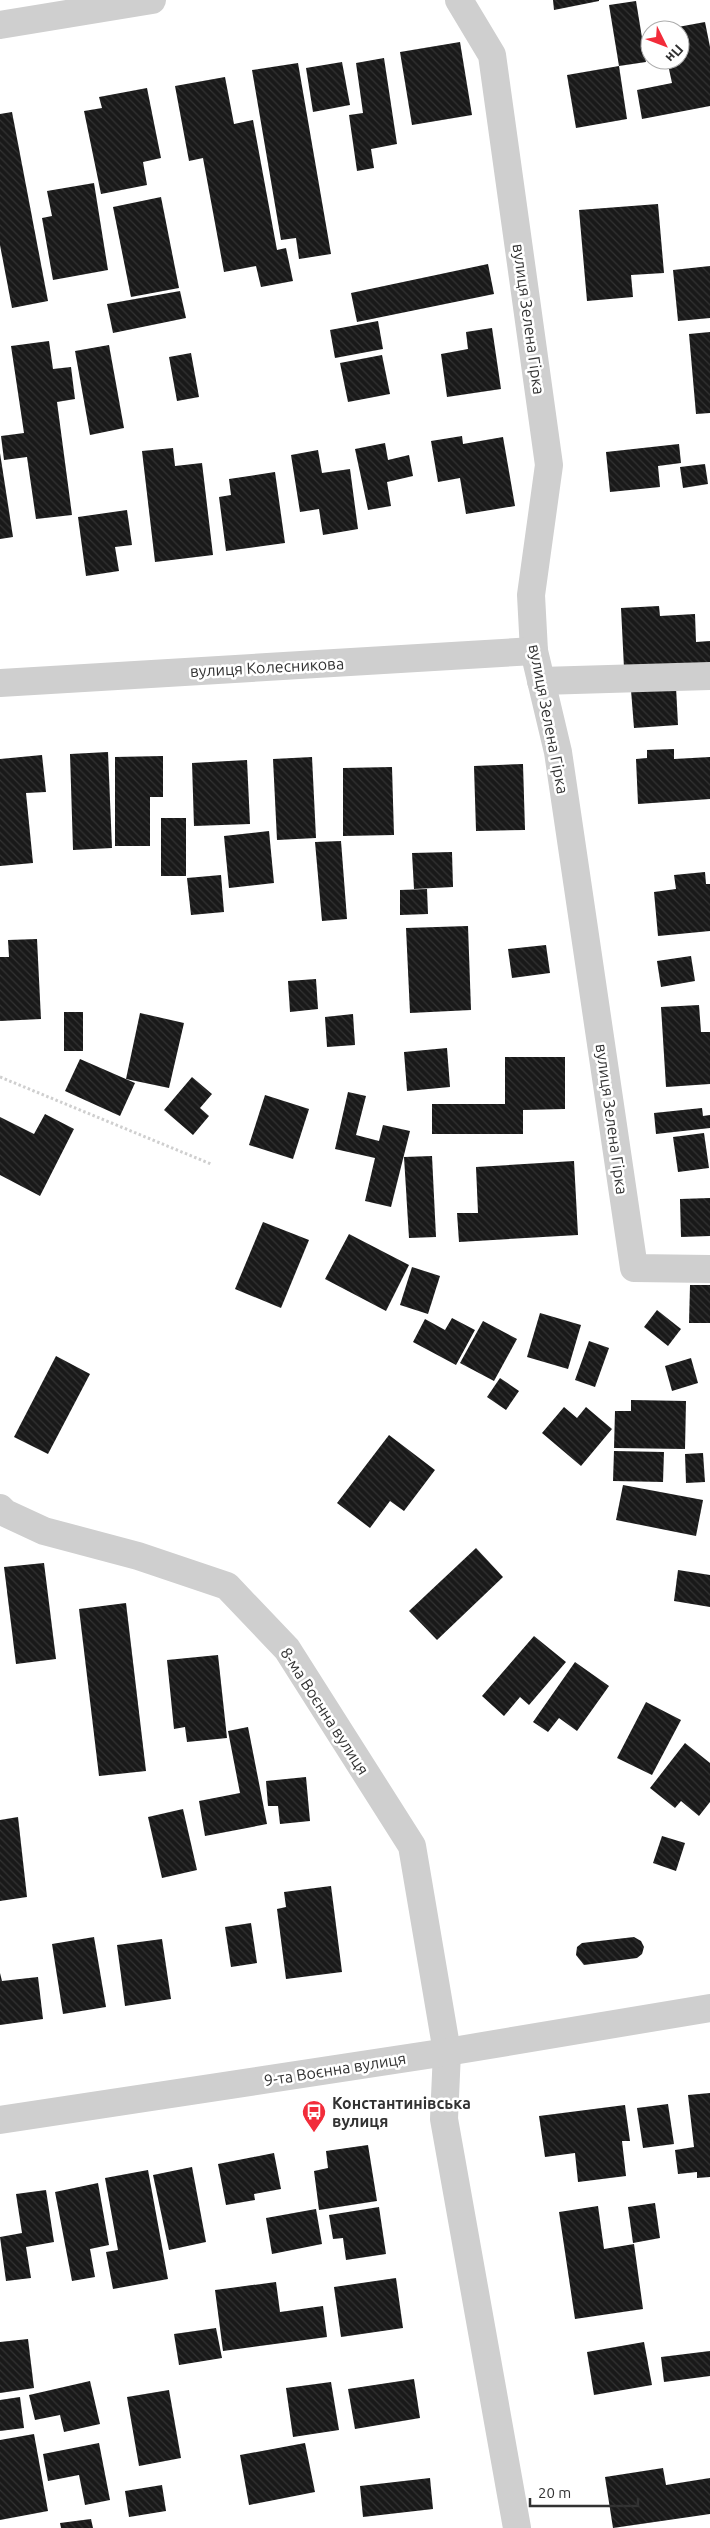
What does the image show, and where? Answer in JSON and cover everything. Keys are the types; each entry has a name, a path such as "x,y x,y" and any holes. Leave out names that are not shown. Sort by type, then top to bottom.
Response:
{"street":[{"path":"0,25 152,0"},
{"name":"вулиця Зелена Гірка","path":"459,0 492,55 549,465 531,595 534,652 558,752 634,1268 710,1269"},
{"name":"вулиця Колесникова","path":"0,683 534,652"},
{"path":"541,681 710,676"},
{"name":"8-ма Воєнна вулиця","path":"0,1508 5,1513 44,1531 138,1556 227,1586 287,1649 412,1846 447,2052"},
{"name":"9-та Воєнна вулиця","path":"0,2120 447,2052 710,2008"},
{"path":"447,2052 444,2119 517,2528"}],"path":[{"path":"0,1077 211,1164"}],"building":[{"path":"553,0 599,0 599,1 554,10"},
{"path":"636,1 640,25 640,63 619,66 609,5"},
{"path":"705,22 710,47 710,106 642,119 637,90 672,83 669,70 690,70 690,25"},
{"path":"460,42 472,115 412,125 400,52"},
{"path":"384,58 397,144 371,149 374,168 357,171 349,115 363,113 356,63"},
{"path":"342,62 350,105 313,112 306,68"},
{"path":"298,63 331,254 299,259 296,238 281,240 252,70"},
{"path":"619,66 627,119 576,128 567,75"},
{"path":"225,77 234,124 253,120 277,250 286,248 293,281 261,287 256,266 224,272 203,158 189,161 175,86"},
{"path":"147,88 161,158 143,162 147,185 101,194 84,111 102,108 99,97"},
{"path":"12,112 48,301 12,308 0,245 0,114"},
{"path":"94,183 108,270 53,280 42,218 52,216 47,191"},
{"path":"161,197 179,288 131,297 113,207"},
{"path":"658,204 664,273 631,275 633,297 587,301 579,210"},
{"path":"488,264 494,294 357,322 351,293"},
{"path":"710,266 710,318 678,321 673,270"},
{"path":"180,291 186,318 113,333 107,304"},
{"path":"378,321 383,349 335,358 330,330"},
{"path":"492,328 501,389 447,397 441,354 468,349 466,332"},
{"path":"710,332 710,413 696,414 689,334"},
{"path":"49,341 53,369 71,367 75,399 57,402 72,515 36,519 27,457 4,460 1,436 24,433 11,346"},
{"path":"109,345 124,428 90,435 75,351"},
{"path":"191,353 199,397 177,401 169,357"},
{"path":"382,355 390,394 348,402 340,363"},
{"path":"462,436 463,444 503,437 515,506 466,514 460,478 438,482 431,441"},
{"path":"385,443 388,460 409,455 413,476 387,482 391,506 368,510 355,449"},
{"path":"679,444 681,463 658,466 660,487 610,492 606,452"},
{"path":"173,448 175,466 202,463 213,555 155,562 142,451"},
{"path":"318,450 322,473 350,469 358,529 323,535 319,509 300,512 291,455"},
{"path":"0,453 13,537 0,539"},
{"path":"705,464 708,484 683,488 680,467"},
{"path":"275,472 285,543 226,551 219,497 231,495 229,479"},
{"path":"127,510 132,545 115,547 119,571 86,576 78,517"},
{"path":"659,606 660,616 695,614 696,642 710,641 710,664 624,668 621,608"},
{"path":"676,687 678,725 634,728 631,690"},
{"path":"674,749 674,759 710,757 710,799 638,804 636,759 647,758 647,750"},
{"path":"108,752 112,848 73,850 70,754"},
{"path":"42,755 46,792 26,793 33,863 0,866 0,759"},
{"path":"163,756 163,797 150,797 150,846 115,846 115,757"},
{"path":"312,757 316,838 277,840 273,759"},
{"path":"247,760 250,824 194,826 192,763"},
{"path":"523,764 525,830 476,831 474,766"},
{"path":"392,767 394,835 343,836 343,768"},
{"path":"161,818 186,818 186,876 161,876"},
{"path":"269,831 274,883 229,888 224,836"},
{"path":"341,841 347,919 322,921 315,842"},
{"path":"452,852 453,887 414,889 412,853"},
{"path":"705,872 706,884 710,884 710,931 658,936 654,892 676,889 674,875"},
{"path":"221,875 224,912 191,915 187,878"},
{"path":"427,889 428,914 400,915 400,890"},
{"path":"468,926 471,1010 410,1013 406,928"},
{"path":"37,939 41,1019 0,1021 0,957 9,957 8,940"},
{"path":"546,945 550,973 512,978 508,949"},
{"path":"691,956 695,981 661,987 657,961"},
{"path":"316,979 318,1009 290,1012 288,981"},
{"path":"699,1005 701,1032 710,1032 710,1084 666,1087 661,1007"},
{"path":"64,1012 83,1012 83,1051 64,1051"},
{"path":"140,1013 184,1023 169,1088 126,1079"},
{"path":"353,1014 355,1045 327,1047 325,1017"},
{"path":"447,1048 450,1087 407,1091 404,1052"},
{"path":"505,1057 565,1057 565,1109 523,1110 523,1134 432,1134 432,1104 505,1104"},
{"path":"80,1059 135,1083 120,1116 65,1091"},
{"path":"192,1077 212,1094 200,1108 209,1116 193,1135 164,1110"},
{"path":"348,1092 366,1096 356,1135 379,1141 383,1125 410,1131 391,1207 365,1201 375,1158 335,1149"},
{"path":"265,1095 309,1109 293,1159 249,1145"},
{"path":"702,1108 703,1116 710,1115 710,1128 656,1134 654,1113"},
{"path":"45,1114 74,1129 40,1196 0,1175 0,1117 34,1134"},
{"path":"704,1133 709,1168 678,1172 673,1137"},
{"path":"432,1156 436,1237 409,1238 404,1157"},
{"path":"574,1161 578,1235 459,1242 457,1213 478,1213 476,1167"},
{"path":"710,1198 710,1236 681,1237 680,1199"},
{"path":"263,1222 309,1240 281,1308 235,1289"},
{"path":"349,1234 409,1265 386,1311 325,1279"},
{"path":"412,1267 440,1276 428,1314 400,1305"},
{"path":"690,1285 710,1285 710,1323 689,1323"},
{"path":"657,1310 681,1329 668,1346 644,1327"},
{"path":"540,1313 581,1325 568,1369 527,1357"},
{"path":"452,1318 475,1330 456,1365 413,1342 425,1319 445,1330"},
{"path":"483,1321 517,1339 494,1381 460,1363"},
{"path":"589,1341 609,1348 595,1387 575,1380"},
{"path":"56,1356 90,1374 48,1454 14,1437"},
{"path":"691,1358 698,1383 672,1391 665,1366"},
{"path":"500,1378 519,1391 506,1410 487,1397"},
{"path":"631,1400 686,1401 685,1449 614,1448 615,1411 631,1411"},
{"path":"564,1407 577,1418 586,1407 612,1429 581,1466 542,1433"},
{"path":"389,1435 435,1470 404,1511 390,1501 370,1528 337,1503"},
{"path":"614,1451 664,1452 663,1482 613,1481"},
{"path":"703,1453 705,1482 686,1483 685,1454"},
{"path":"623,1485 703,1500 696,1536 616,1520"},
{"path":"476,1548 503,1577 437,1640 409,1611"},
{"path":"44,1563 56,1659 16,1664 4,1567"},
{"path":"678,1570 710,1575 710,1607 674,1601"},
{"path":"126,1603 146,1771 99,1776 79,1609"},
{"path":"534,1636 566,1662 529,1705 520,1697 504,1716 482,1696"},
{"path":"218,1655 227,1738 187,1742 185,1727 174,1729 167,1660"},
{"path":"575,1662 609,1686 577,1731 559,1718 548,1732 533,1722"},
{"path":"646,1702 681,1720 652,1775 617,1758"},
{"path":"248,1727 267,1824 205,1836 199,1801 240,1793 228,1731"},
{"path":"685,1743 710,1763 710,1802 699,1816 681,1801 675,1808 650,1788"},
{"path":"306,1777 310,1821 280,1824 278,1806 268,1806 266,1781"},
{"path":"183,1809 197,1870 162,1878 148,1817"},
{"path":"18,1817 27,1897 0,1901 0,1820"},
{"path":"662,1836 685,1843 676,1871 653,1863"},
{"path":"331,1886 342,1972 286,1979 277,1909 286,1907 284,1892"},
{"path":"251,1923 257,1963 231,1967 225,1927"},
{"path":"94,1937 106,2007 63,2014 52,1944"},
{"path":"634,1937 641,1941 644,1947 642,1954 637,1958 584,1965 576,1955 577,1947 582,1943"},
{"path":"162,1939 171,1999 125,2006 117,1945"},
{"path":"0,1973 2,1981 38,1977 43,2019 0,2025"},
{"path":"710,2093 710,2177 697,2178 697,2172 678,2174 675,2150 694,2147 688,2095"},
{"path":"668,2104 674,2144 643,2148 637,2108"},
{"path":"625,2105 630,2141 622,2141 626,2176 578,2182 575,2153 545,2157 539,2116"},
{"path":"368,2145 377,2201 319,2210 314,2171 328,2168 326,2151"},
{"path":"274,2153 281,2189 254,2194 255,2200 226,2205 218,2164"},
{"path":"192,2167 206,2242 169,2250 153,2175"},
{"path":"148,2170 168,2279 113,2289 106,2252 118,2250 105,2178"},
{"path":"98,2183 109,2245 90,2249 95,2277 72,2281 55,2192"},
{"path":"46,2190 54,2242 26,2247 31,2278 6,2281 0,2237 22,2233 16,2194"},
{"path":"655,2203 660,2238 633,2243 628,2207"},
{"path":"598,2206 604,2249 634,2244 643,2309 575,2319 559,2212"},
{"path":"379,2207 386,2254 346,2260 343,2238 333,2239 329,2215"},
{"path":"316,2209 322,2244 272,2254 266,2218"},
{"path":"396,2278 403,2328 341,2337 334,2287"},
{"path":"276,2282 280,2312 323,2306 327,2337 223,2351 215,2290"},
{"path":"216,2328 222,2358 179,2365 174,2334"},
{"path":"28,2339 34,2388 0,2393 0,2342"},
{"path":"644,2342 652,2385 594,2395 587,2352"},
{"path":"710,2351 710,2376 664,2382 661,2357"},
{"path":"414,2379 420,2418 355,2429 348,2389"},
{"path":"90,2381 100,2424 64,2432 60,2415 35,2420 29,2395"},
{"path":"331,2382 339,2430 293,2437 286,2388"},
{"path":"169,2390 181,2458 139,2466 127,2397"},
{"path":"20,2397 24,2428 0,2431 0,2400"},
{"path":"34,2434 48,2511 0,2520 0,2440"},
{"path":"99,2443 110,2500 85,2505 79,2475 48,2481 43,2454"},
{"path":"305,2443 315,2492 249,2505 240,2455"},
{"path":"663,2468 666,2485 710,2478 710,2514 613,2528 605,2477"},
{"path":"430,2478 433,2509 363,2517 360,2486"},
{"path":"162,2485 166,2511 129,2517 125,2491"},
{"path":"91,2519 93,2528 61,2528 60,2523"}],"place":[{"name":"Константинівська вулиця","path":"314,2133"}]}
